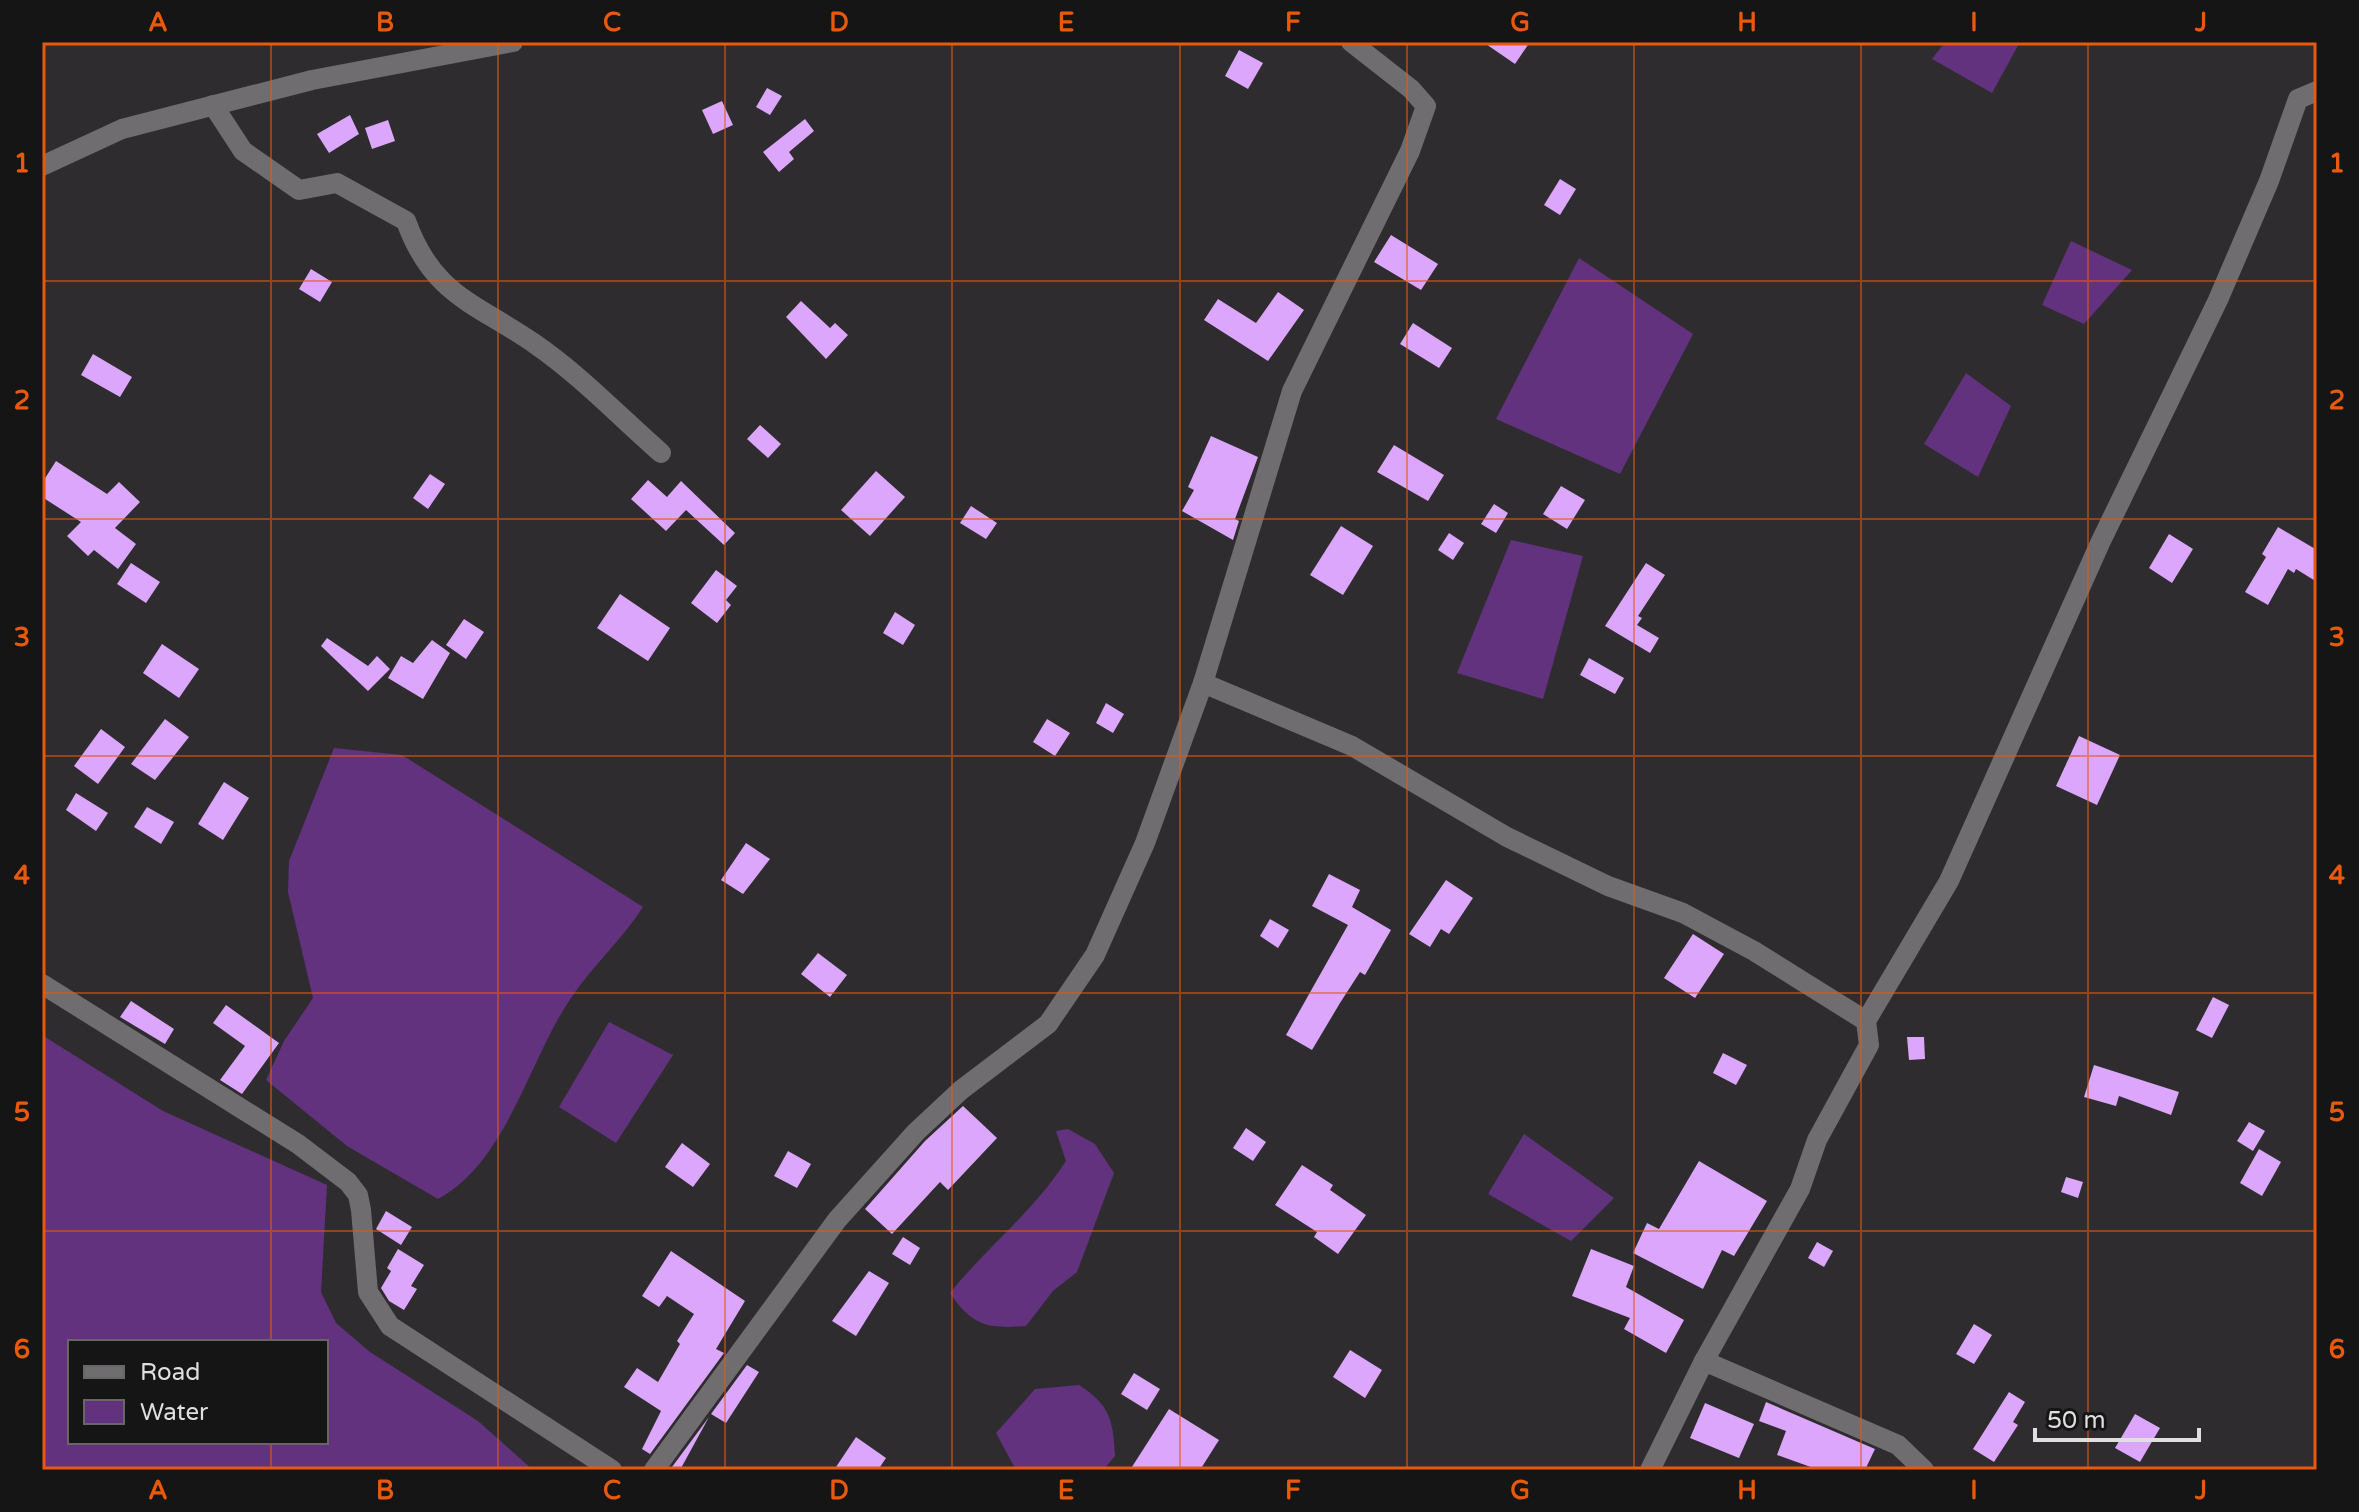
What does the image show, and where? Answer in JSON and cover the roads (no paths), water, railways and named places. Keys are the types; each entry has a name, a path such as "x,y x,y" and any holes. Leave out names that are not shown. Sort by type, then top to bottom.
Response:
{"street":[{"path":"42,166 122,129 213,105 312,80 513,42"},
{"path":"654,1470 837,1220 916,1132 961,1090 1028,1043 1067,1000 1095,955 1145,843 1203,683 1292,391 1410,151 1426,106 1411,89 1351,42"},
{"path":"1650,1470 1704,1361 1800,1189 1817,1140 1869,1045 1866,1021 1949,881 2101,541 2218,300 2269,181 2298,99 2317,91"},
{"path":"213,105 243,151 299,190 337,183 406,221 418,253 455,296 537,345 661,453"},
{"path":"1203,683 1352,746 1507,837 1608,886 1683,913 1754,951 1866,1021"},
{"path":"42,984 337,1172 358,1195 368,1292 390,1326 612,1470"},
{"path":"1704,1361 1898,1445 1924,1470"}],"water":[{"path":"1945,42 2020,42 1992,93 1932,59"},
{"path":"2071,241 2132,270 2084,324 2042,305"},
{"path":"1579,258 1693,334 1620,474 1496,419"},
{"path":"1966,373 2011,406 1978,477 1924,444"},
{"path":"1511,540 1583,556 1543,699 1457,673"},
{"path":"334,748 402,755 643,907 571,998 515,1108 482,1161 462,1182 438,1199 347,1146 266,1080 284,1041 313,998 288,892 289,861"},
{"path":"609,1022 673,1055 616,1143 559,1107"},
{"path":"42,1035 163,1111 327,1185 321,1292 336,1323 370,1352 478,1421 533,1470 42,1470"},
{"path":"1068,1129 1095,1144 1114,1173 1077,1272 1053,1291 1026,1326 1001,1327 982,1323 966,1312 950,1293 1025,1213 1066,1161 1056,1131"},
{"path":"1524,1134 1614,1198 1571,1241 1488,1194"},
{"path":"1079,1385 1097,1399 1108,1414 1115,1456 1103,1470 1016,1470 996,1433 1035,1389"}]}
